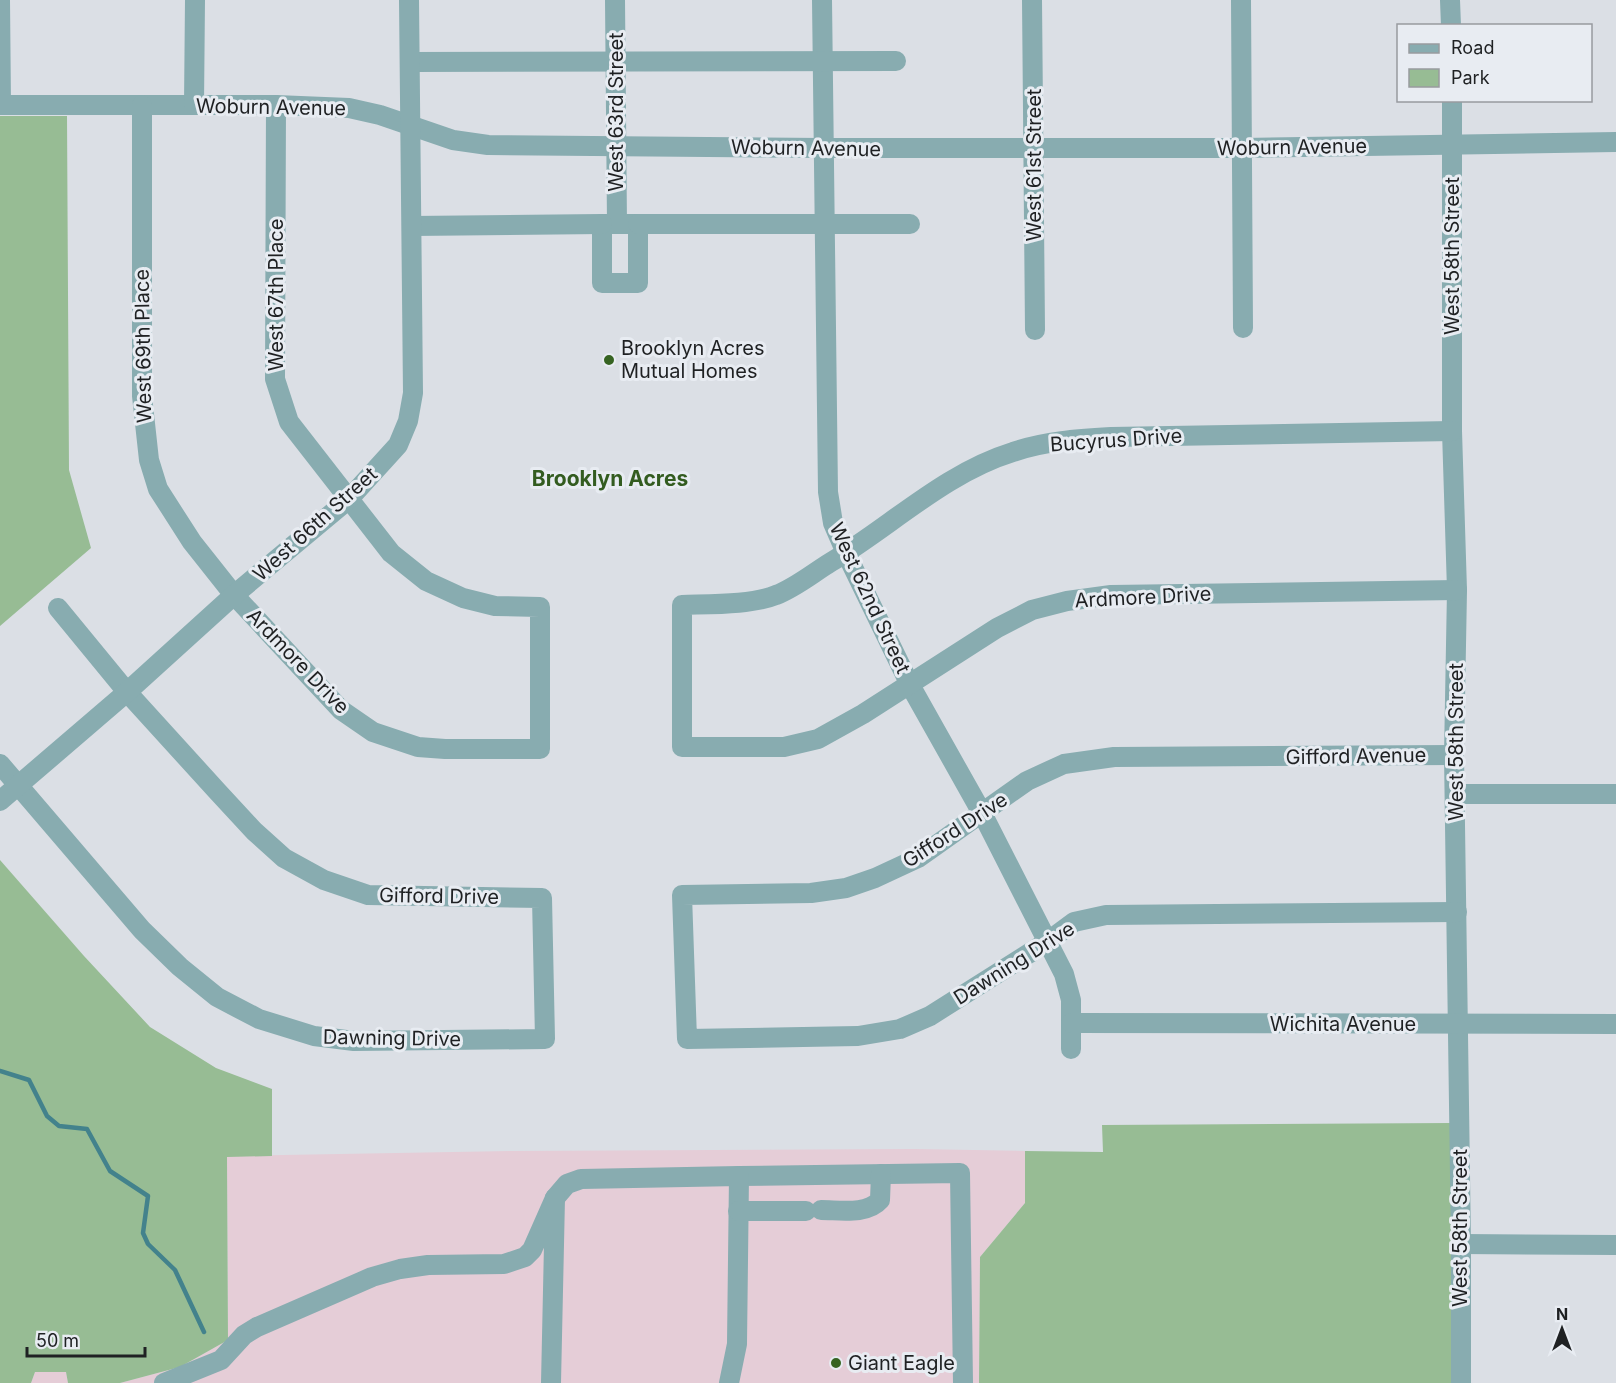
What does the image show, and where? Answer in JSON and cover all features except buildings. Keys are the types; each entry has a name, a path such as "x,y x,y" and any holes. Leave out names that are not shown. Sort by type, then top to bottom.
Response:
{"street":[{"path":"0,0 1,105"},
{"path":"194,105 195,0"},
{"name":"West 66th Street","path":"0,801 234,596 349,499 398,445 408,421 413,393 409,0"},
{"name":"West 63rd Street","path":"615,0 616,146 610,224 602,283 638,283 638,224"},
{"name":"West 62nd Street","path":"822,0 822,148 828,492 833,523 910,685 982,813 1064,974 1071,1000 1071,1049"},
{"name":"West 61st Street","path":"1032,0 1035,330"},
{"path":"1241,0 1243,327"},
{"path":"1450,0 1451,24"},
{"path":"410,62 896,61"},
{"name":"West 58th Street","path":"1452,102 1452,431 1457,590 1454,755 1461,1383"},
{"name":"Woburn Avenue","path":"1,105 276,105 349,108 411,125 453,140 488,145 1243,148 1616,142"},
{"name":"West 69th Place","path":"142,105 141,396 149,460 158,489 192,542 234,596"},
{"name":"West 67th Place","path":"276,105 276,379 289,422 349,499"},
{"path":"412,226 910,224"},
{"name":"Bucyrus Drive","path":"682,680 682,605 736,603 776,596 846,554 972,469 1012,452 1064,440 1230,434 1452,431"},
{"name":"Ardmore Drive","path":"234,596 341,710 373,732 418,747 540,749 540,607 495,606 463,598 426,581 391,554 349,499"},
{"name":"Ardmore Drive","path":"682,680 682,747 783,747 818,739 910,685 997,628 1032,610 1067,600 1111,596 1457,590"},
{"path":"58,608 127,692"},
{"name":"Gifford Drive","path":"127,692 254,831 284,858 324,880 368,895 542,898 542,969"},
{"name":"Gifford Avenue","path":"1258,757 1454,755"},
{"name":"Gifford Drive","path":"684,966 682,895 811,892 846,888 876,878 918,858 1027,781 1073,762 1114,757 1258,757"},
{"path":"0,764 18,786"},
{"name":"Dawning Drive","path":"18,786 142,930 180,967 217,997 259,1019 314,1036 354,1041 545,1039 542,969"},
{"path":"1455,794 1616,794"},
{"name":"Dawning Drive","path":"684,966 687,1039 858,1036 900,1029 930,1016 1047,942 1074,922 1106,915 1457,912"},
{"name":"Wichita Avenue","path":"1071,1023 1616,1024"},
{"path":"164,1383 221,1360 244,1335 257,1327 372,1277 413,1267 504,1264 525,1257 532,1250 555,1198 567,1184 581,1179 960,1173 963,1383"},
{"path":"738,1211 856,1210 873,1206 880,1200 881,1174"},
{"path":"729,1383 737,1344 739,1176"},
{"path":"551,1383 555,1198"},
{"path":"1461,1244 1616,1245"}],"shaded area":[{"path":"914,1149 1025,1151 1025,1203 980,1257 979,1383 120,1383 180,1367 228,1340 227,1156 511,1151"},
{"path":"35,1372 66,1372 68,1383 31,1383"}],"green space":[{"path":"0,116 67,116 69,470 91,548 0,626"},
{"path":"0,860 150,1027 216,1068 272,1089 272,1156 227,1157 228,1340 180,1367 120,1383 68,1383 66,1372 35,1372 31,1383 0,1383"},
{"path":"1452,1123 1453,1383 979,1383 980,1257 1025,1203 1025,1151 1103,1152 1102,1125"}],"waterway":[{"path":"0,1071 29,1080 47,1116 59,1126 87,1129 110,1171 148,1196 143,1233 148,1244 175,1270 204,1332"}],"place":[{"name":"Brooklyn Acres Mutual Homes","path":"609,360"},
{"name":"Giant Eagle","path":"836,1363"}],"district":[{"name":"Brooklyn Acres","path":"610,479"}]}
